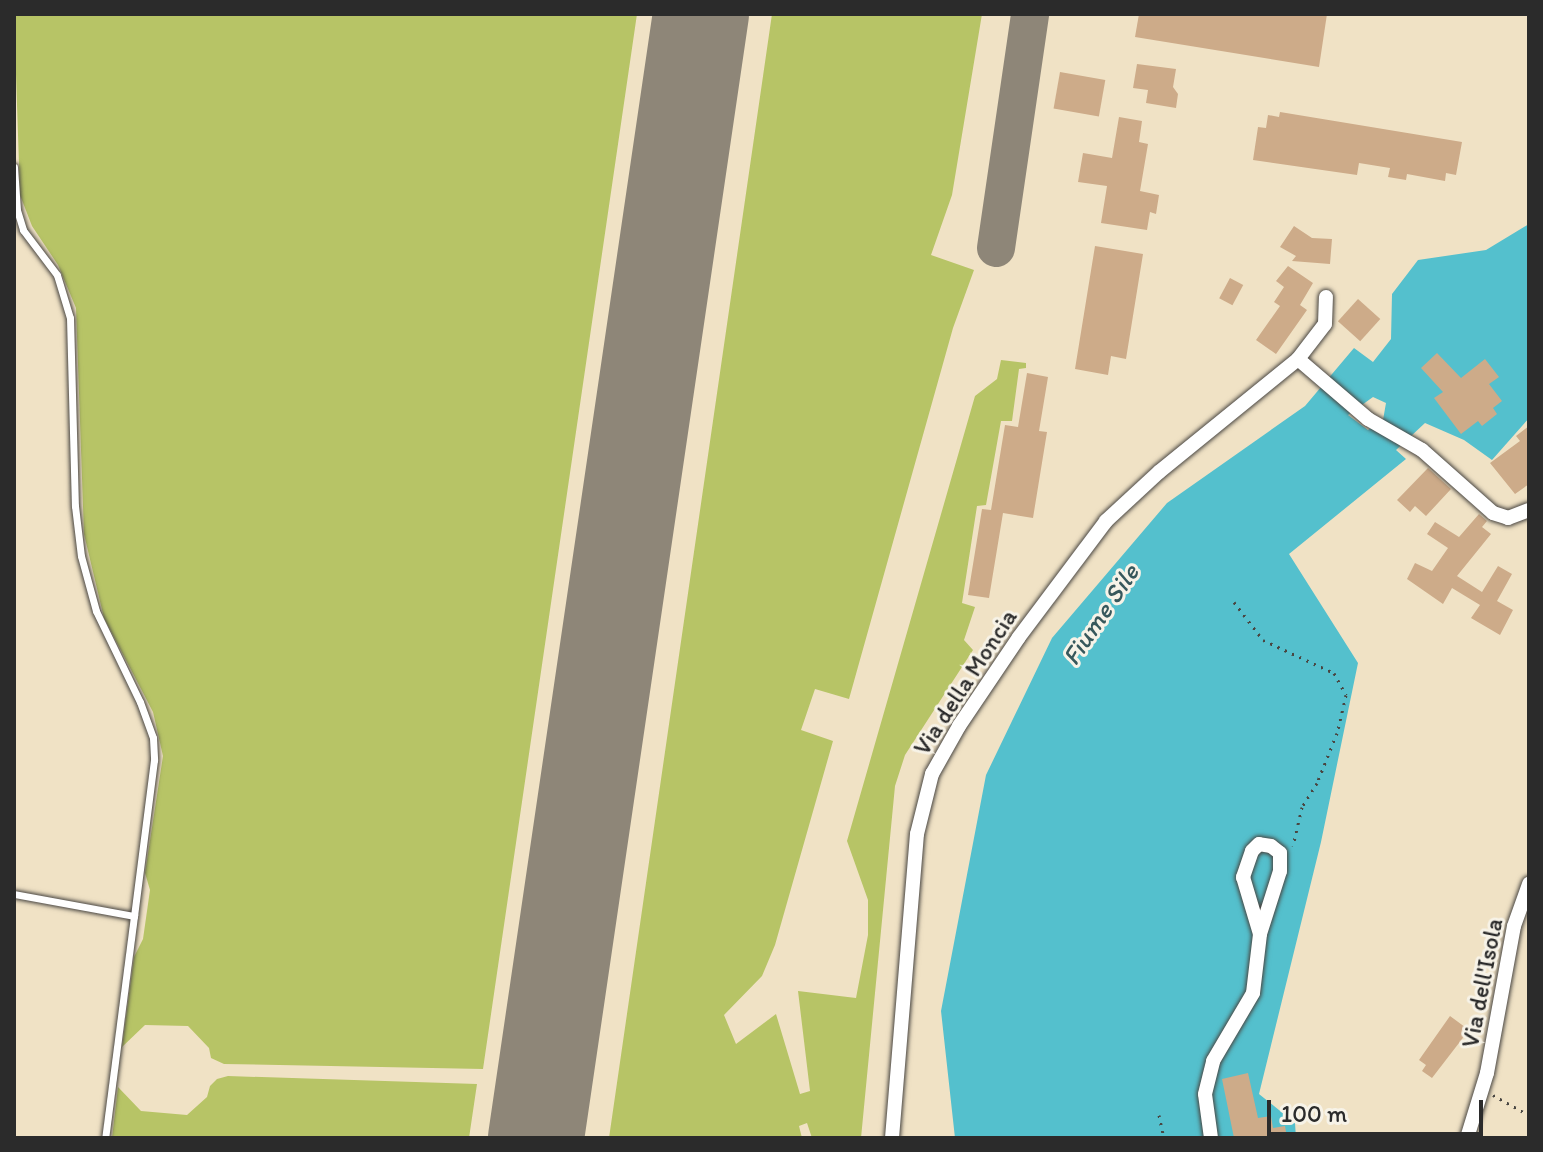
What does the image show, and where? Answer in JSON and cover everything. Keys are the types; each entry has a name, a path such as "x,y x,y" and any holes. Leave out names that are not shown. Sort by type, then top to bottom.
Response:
{"street":[{"name":"Via della Moncia","path":"892,1138 917,834 932,774 959,726 1019,637 1106,521 1159,472 1298,359 1325,324 1326,297"},
{"path":"1298,359 1372,422 1414,445 1497,516 1514,517 1529,510"},
{"path":"1211,1138 1205,1094 1213,1061 1253,993 1260,934 1280,871 1280,853 1271,846 1259,844 1252,851 1243,877 1260,934"},
{"name":"Via dell'Isola","path":"1467,1138 1482,1090 1514,926 1529,884"}],"lane":[{"path":"14,167 17,210 23,230 57,275 70,318 75,506 81,556 96,611 144,711 153,738 154,760 105,1138"},
{"path":"14,894 134,916"}],"path":[{"path":"1234,602 1267,642 1321,666 1342,683 1346,695 1337,733 1317,783 1302,807 1291,849"},
{"path":"1482,1090 1529,1115"},
{"path":"1159,1115 1164,1138"}],"green space":[{"path":"14,14 637,14 483,1069 224,1064 211,1058 209,1048 188,1026 145,1025 122,1047 134,957 143,939 150,890 145,873 163,756 153,712 104,618 84,534 76,308 58,265 32,226 20,195"},
{"path":"772,14 982,14 952,195 931,255 974,270 953,328 849,699 815,689 801,730 833,741 775,945 762,976 724,1015 736,1044 776,1014 800,1094 810,1091 798,991 856,998 868,935 868,900 847,841 975,396 997,379 1001,360 1026,363 1026,368 1019,369 1012,421 1001,421 986,505 977,506 962,603 975,607 964,640 973,650 905,755 895,786 861,1138 812,1138 807,1123 799,1126 802,1138 609,1138"},
{"path":"228,1076 477,1084 469,1138 112,1138 118,1087 141,1111 187,1115 207,1097 210,1086 217,1079"}],"water":[{"name":"Fiume Sile","path":"1529,224 1529,418 1492,460 1464,440 1425,423 1396,450 1406,459 1289,554 1358,663 1321,842 1259,1094 1295,1123 1296,1138 955,1138 941,1011 986,775 1052,638 1167,503 1305,406 1354,348 1373,362 1391,339 1392,294 1418,260 1486,250","holes":["1373,397 1386,403 1383,420 1368,430 1348,415"]}],"building":[{"path":"1139,14 1327,14 1319,67 1135,37"},
{"path":"1137,64 1176,69 1173,87 1178,94 1176,108 1146,103 1148,90 1133,88"},
{"path":"1060,72 1105,80 1099,116 1054,108"},
{"path":"1280,112 1462,142 1456,175 1446,173 1445,181 1407,174 1406,180 1388,177 1390,168 1359,163 1357,175 1253,160 1258,127 1266,128 1268,115 1279,117"},
{"path":"1119,117 1142,121 1139,142 1148,144 1140,191 1159,195 1156,214 1150,212 1147,230 1101,223 1107,186 1078,182 1083,153 1112,158"},
{"path":"1294,226 1312,238 1332,239 1330,264 1292,261 1296,256 1280,247"},
{"path":"1095,246 1143,254 1126,359 1111,356 1108,375 1075,369"},
{"path":"1288,266 1313,283 1300,305 1307,310 1276,354 1256,340 1280,306 1274,302 1284,287 1276,281"},
{"path":"1230,278 1243,285 1232,305 1219,298"},
{"path":"1358,299 1380,319 1360,341 1338,321"},
{"path":"1437,353 1461,378 1485,359 1499,377 1489,384 1502,401 1493,408 1497,414 1482,426 1478,421 1461,434 1434,398 1443,392 1421,368"},
{"path":"1027,373 1048,377 1039,431 1047,432 1033,518 1003,513 989,598 968,595 982,509 991,510 1005,425 1018,427"},
{"path":"1529,426 1529,484 1515,494 1490,463 1520,441 1516,436"},
{"path":"1428,468 1451,489 1426,516 1415,506 1410,512 1397,500"},
{"path":"1479,514 1487,521 1482,527 1491,534 1457,576 1482,592 1498,566 1512,574 1497,601 1513,610 1500,635 1471,618 1480,605 1452,588 1443,604 1407,579 1415,563 1432,571 1448,548 1427,534 1435,522 1459,537"},
{"path":"1450,1016 1469,1030 1432,1078 1422,1071 1426,1065 1419,1060"},
{"path":"1248,1073 1258,1118 1271,1116 1273,1128 1285,1126 1287,1138 1234,1138 1222,1079"}],"taxiway":[{"path":"996,248 1030,14"}],"runway":[{"path":"536,1138 701,14"}]}
